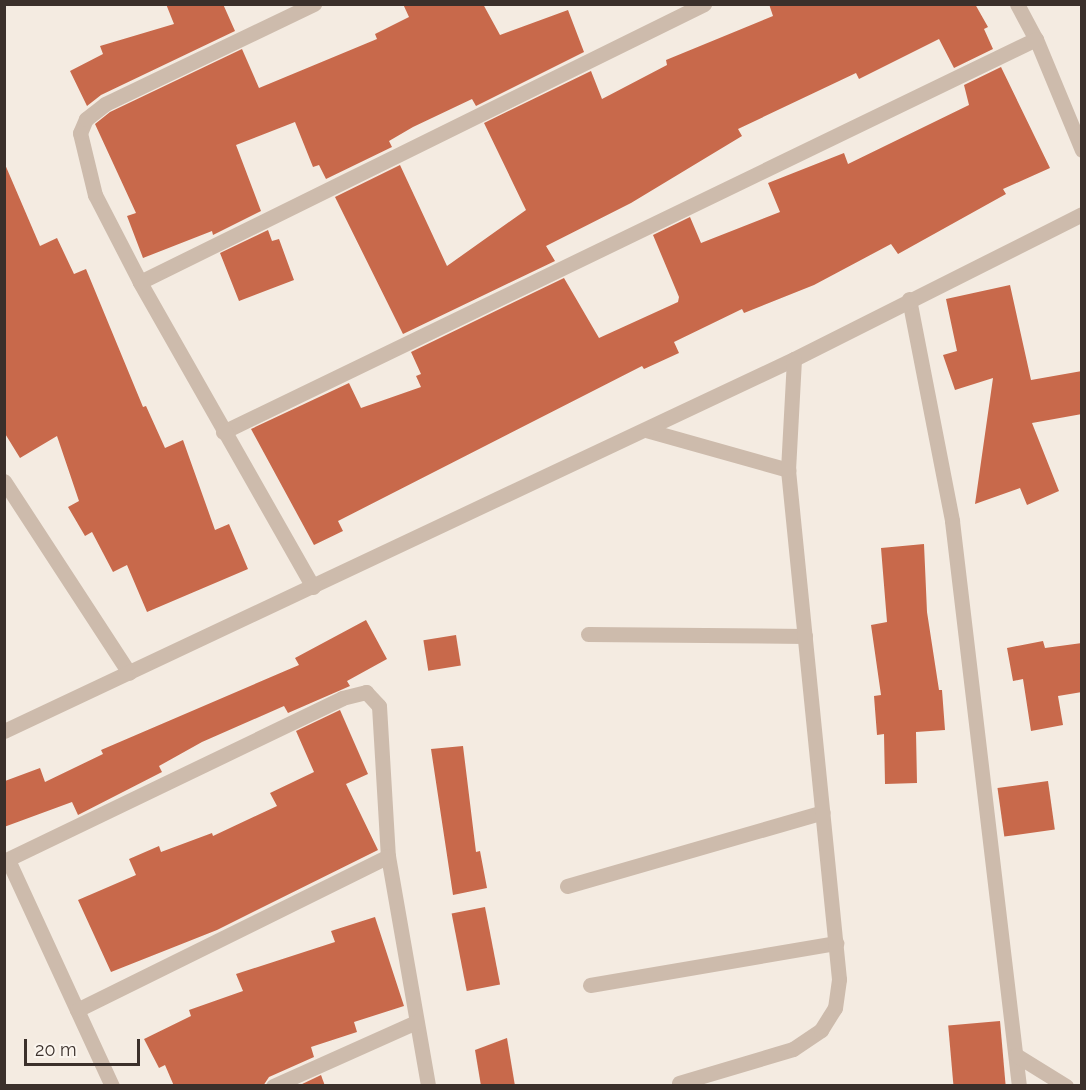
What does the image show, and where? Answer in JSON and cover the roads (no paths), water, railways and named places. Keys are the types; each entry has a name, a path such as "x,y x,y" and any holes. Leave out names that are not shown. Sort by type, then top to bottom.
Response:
{"street":[{"path":"313,587 223,432 95,195 80,133 86,120 105,104 314,4"},
{"path":"140,282 704,4"},
{"path":"1017,4 1036,39 1082,150"},
{"path":"223,432 1036,39"},
{"path":"4,731 646,430 794,359 909,299 1082,214"},
{"path":"909,299 952,521 1019,1086"},
{"path":"679,1083 793,1049 821,1030 835,1008 839,979 836,943 788,470 794,359"},
{"path":"646,430 788,470"},
{"path":"4,481 129,673"},
{"path":"588,634 805,636"},
{"path":"112,1086 6,861 359,691 372,695 379,706 387,856 428,1086"},
{"path":"567,886 823,812"},
{"path":"77,1010 387,856"},
{"path":"590,985 836,943"},
{"path":"273,1086 416,1022"},
{"path":"1016,1055 1066,1086"}]}
